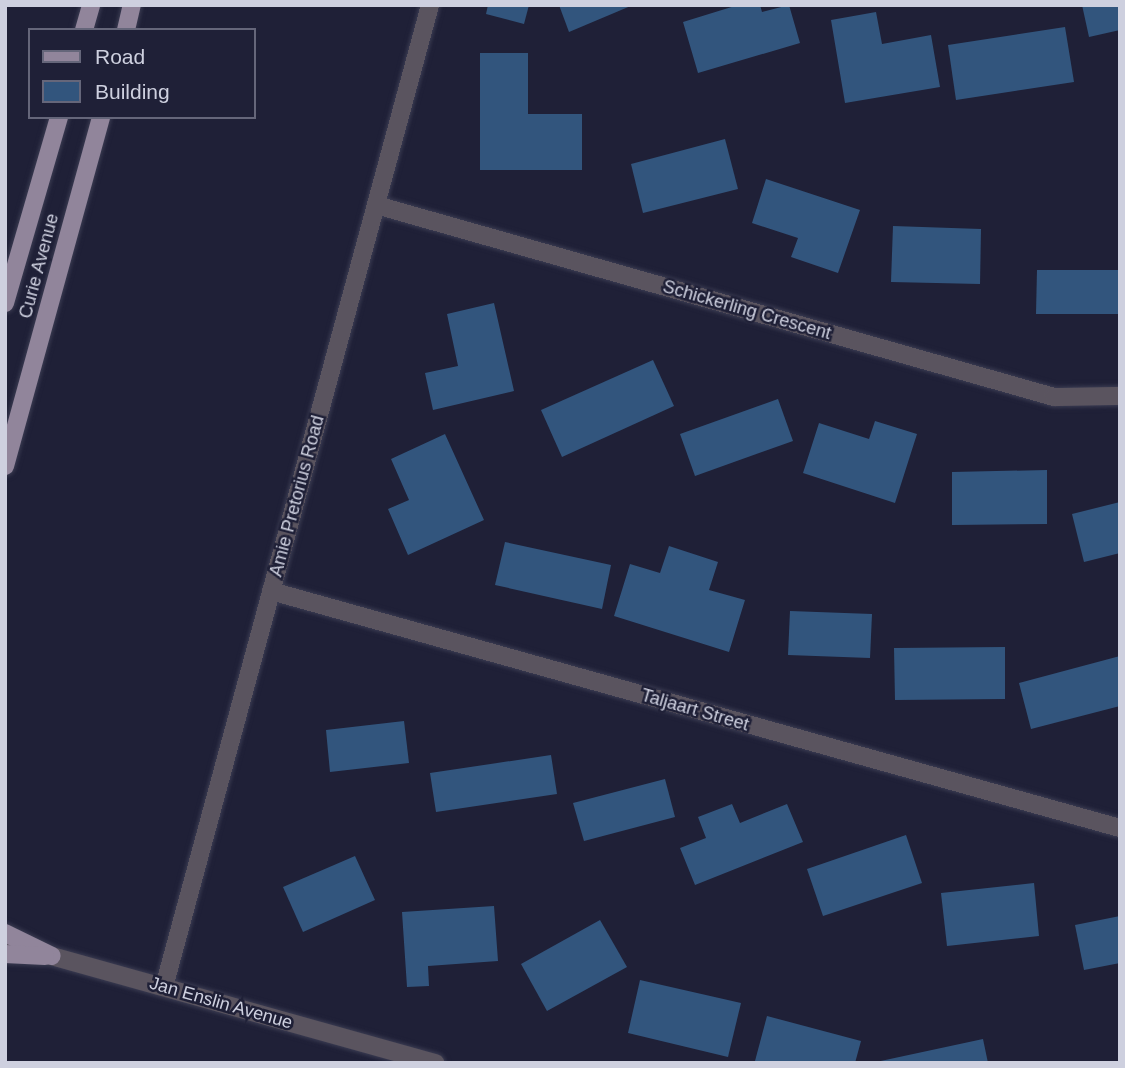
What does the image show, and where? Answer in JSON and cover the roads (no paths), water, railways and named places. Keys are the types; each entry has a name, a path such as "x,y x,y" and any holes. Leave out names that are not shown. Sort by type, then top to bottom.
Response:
{"main road":[{"path":"85,28 91,5"},
{"path":"126,28 132,5"},
{"name":"Curie Avenue","path":"5,303 58,119"},
{"name":"Curie Avenue","path":"5,466 101,119"},
{"path":"5,933 52,956"},
{"path":"5,954 52,956"}],"street":[{"name":"Amie Pretorius Road","path":"164,987 430,5"},
{"name":"Schickerling Crescent","path":"376,205 1054,397 1120,396"},
{"name":"Taljaart Street","path":"271,591 1120,828"},
{"name":"Jan Enslin Avenue","path":"5,943 436,1063"}]}
